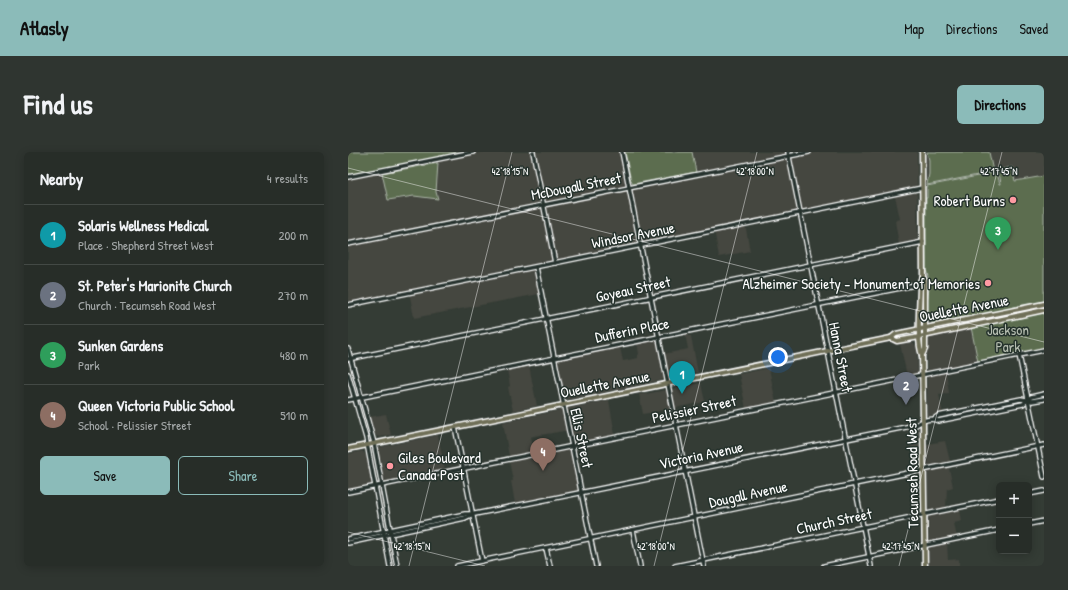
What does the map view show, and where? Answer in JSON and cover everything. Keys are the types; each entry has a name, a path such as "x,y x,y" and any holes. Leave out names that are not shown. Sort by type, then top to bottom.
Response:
{"main road":[{"name":"Tecumseh Road West","path":"922,152 923,277 925,281 925,349 922,355"},
{"path":"920,284 923,277"},
{"name":"Tecumseh Road West","path":"920,284 919,336 922,355 925,566"},
{"name":"Ouellette Avenue","path":"348,449 891,338 896,334 1044,304"},
{"name":"Ouellette Avenue","path":"891,338 897,341 1044,310"}],"street":[{"path":"348,177 473,152"},
{"path":"533,152 555,263"},
{"path":"622,152 704,566"},
{"name":"McDougall Street","path":"348,244 629,188 788,154 809,152"},
{"name":"Hanna Street","path":"788,154 828,351 844,439 871,566"},
{"name":"Windsor Avenue","path":"348,305 922,188"},
{"name":"Goyeau Street","path":"349,359 923,242"},
{"name":"Ellis Street","path":"536,267 596,566"},
{"name":"Dufferin Place","path":"348,400 920,284"},
{"path":"348,349 349,359 374,443 397,566"},
{"name":"Pelissier Street","path":"348,492 1044,350"},
{"path":"1019,355 1044,478"},
{"path":"348,374 366,438 366,445 390,566"},
{"name":"Victoria Avenue","path":"348,543 390,532 465,518 472,514 844,439 916,424 923,421 934,419 938,421 1023,404 1031,397 1044,394"},
{"name":"Victoria Avenue","path":"1028,399 1032,401 1044,399"},
{"path":"455,427 482,561"},
{"name":"Dougall Avenue","path":"457,566 1044,445"},
{"path":"1032,493 1044,491"},
{"name":"Church Street","path":"674,566 996,501"},
{"path":"1032,523 1044,521"},
{"path":"633,530 640,566"},
{"path":"824,566 996,531"},
{"name":"Victoria Avenue","path":"348,539 383,534"},
{"path":"546,548 550,566"}],"shaded area":[{"path":"484,152 531,152 541,203 546,202 535,152 786,152 798,211 745,223 750,251 719,257 714,229 534,265 539,294 414,318 409,291 348,304 348,180"},
{"path":"818,152 917,152 917,187 802,210 792,158"},
{"path":"925,152 1044,152 1044,176 926,198 927,173"},
{"path":"913,192 917,195 918,241 899,245 895,221 900,219 895,196"},
{"path":"971,327 978,362 957,366 957,370 946,372 949,393 939,394 943,414 927,416 927,344 929,337"},
{"path":"687,333 688,336 691,336 698,373 566,400 563,396 557,363 558,359 620,347 623,361 638,358 639,354 637,343 656,339 661,340 664,354 688,349 685,334"},
{"path":"913,342 917,347 918,373 907,376 900,344"},
{"path":"529,365 537,406 513,411 508,387 510,386 507,370"},
{"path":"769,368 776,403 746,409 739,374"},
{"path":"701,383 705,402 643,414 639,394"},
{"path":"609,400 615,435 574,444 571,430 534,436 531,437 534,452 509,457 503,422"},
{"path":"386,414 391,435 380,437 376,436 373,432 369,417"},
{"path":"915,426 918,427 919,430 919,449 912,450 907,428"},
{"path":"438,435 445,470 382,483 377,453 380,447"},
{"path":"945,441 950,461 949,468 953,487 947,489 946,507 959,504 962,521 954,523 957,538 947,540 948,560 959,559 959,566 929,566 927,444"},
{"path":"570,448 579,491 515,504 509,461"},
{"path":"362,451 367,455 372,484 369,486 348,490 348,454"}],"green space":[{"path":"348,152 469,152 348,175"},
{"path":"625,152 692,152 696,172 633,184 631,181"},
{"path":"927,152 989,152 993,172 927,185 929,160"},
{"path":"438,163 436,192 438,199 414,196 388,200 382,173"},
{"name":"Jackson Park","path":"1012,167 1015,181 1044,176 1044,302 971,317 932,323 927,315 929,286 926,270 927,186 993,173 998,177 1001,184 1000,177 997,173 998,170"},
{"name":"Jackson Park","path":"1044,312 1044,348 978,362 971,327"}],"place":[{"name":"Robert Burns","path":"1013,200"},
{"name":"Sunken Gardens","path":"998,250"},
{"name":"Alzheimer Society - Monument of Memories","path":"988,283"},
{"name":"Solaris Wellness Medical","path":"682,394"},
{"name":"St. Peter's Marionite Church","path":"906,405"},
{"name":"Giles Boulevard Canada Post","path":"390,466"},
{"name":"Queen Victoria Public School","path":"543,471"}]}
